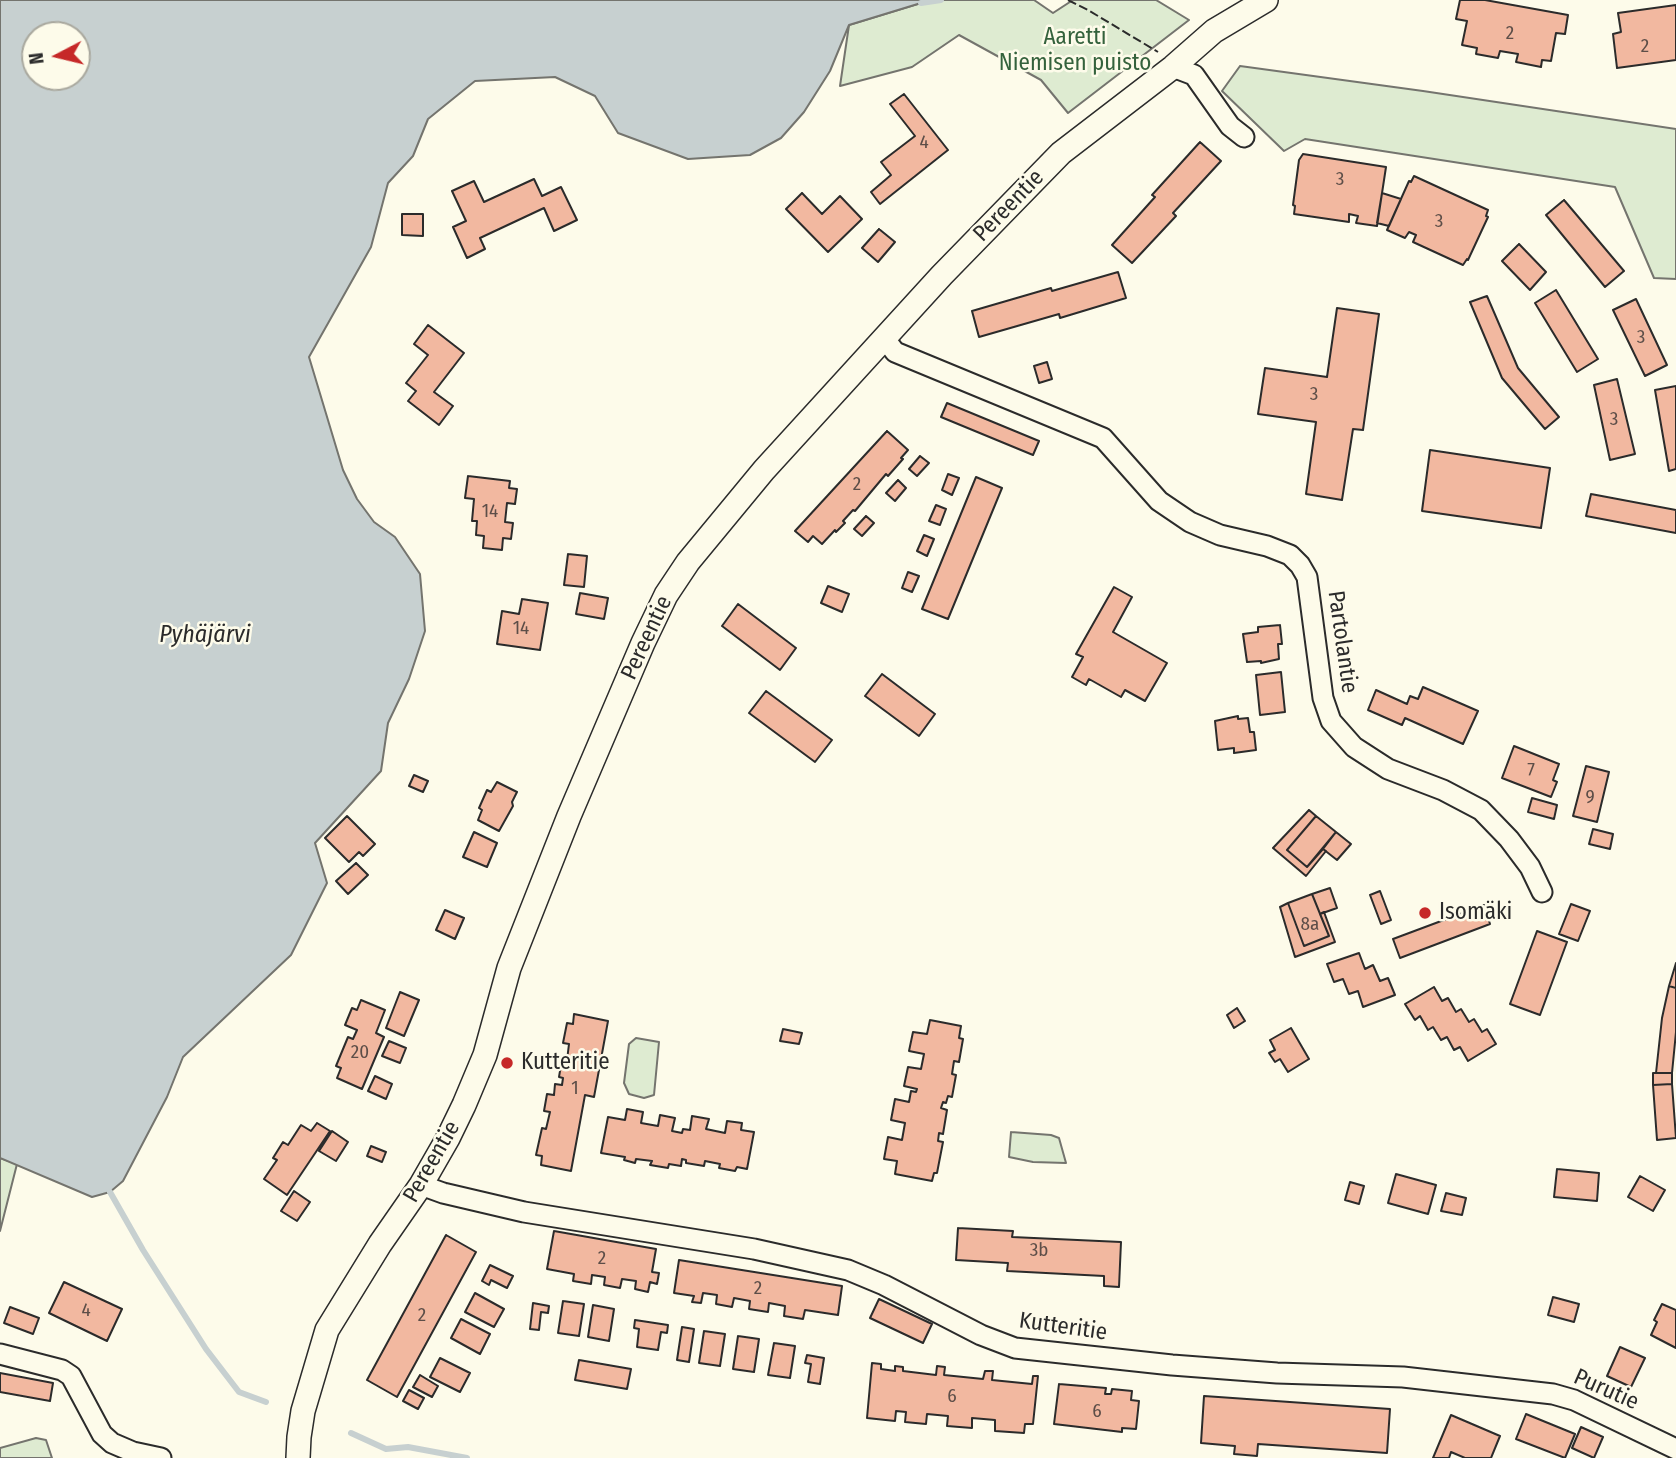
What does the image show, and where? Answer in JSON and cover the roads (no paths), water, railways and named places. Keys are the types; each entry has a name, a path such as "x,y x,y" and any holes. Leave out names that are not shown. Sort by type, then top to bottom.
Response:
{"street":[{"name":"Pereentie","path":"298,1458 307,1396 327,1329 421,1185 448,1139 480,1071 509,968 579,791 666,595 694,554 764,470 1009,204 1061,153 1214,31 1266,0"},
{"path":"1173,66 1194,75 1230,126 1244,137"},
{"name":"Partolantie","path":"885,339 895,352 1103,438 1159,501 1190,522 1220,535 1267,546 1290,555 1307,577 1323,698 1331,721 1354,747 1388,769 1443,790 1481,810 1509,839 1530,867 1542,892"},
{"name":"Kutteritie","path":"421,1185 443,1193 524,1212 754,1249 848,1270 884,1285 981,1335 1015,1348 1160,1364 1277,1373 1403,1377 1553,1394"},
{"path":"0,1354 62,1370 71,1376 102,1434 111,1443 132,1452 161,1458"},
{"name":"Purutie","path":"1553,1394 1574,1400 1676,1449"}],"water":[{"name":"Pyhäjärvi","path":"0,0 920,0 921,3 849,25 830,71 804,112 781,138 750,155 688,159 618,133 595,96 555,77 475,81 428,119 413,156 388,183 371,247 309,357 343,470 357,499 374,522 395,537 420,574 425,631 409,679 388,723 381,771 315,843 327,883 291,955 183,1057 167,1097 123,1181 110,1192 92,1197 0,1158"}],"waterway":[{"path":"921,3 941,0"},
{"path":"110,1192 143,1250 206,1349 239,1392 266,1402"},
{"path":"351,1433 386,1449 408,1447 467,1458"}],"place":[{"name":"Isomäki","path":"1425,913"},
{"name":"Kutteritie","path":"507,1063"}],"park label":[{"name":"Aaretti Niemisen puisto","path":"1075,51"}]}
